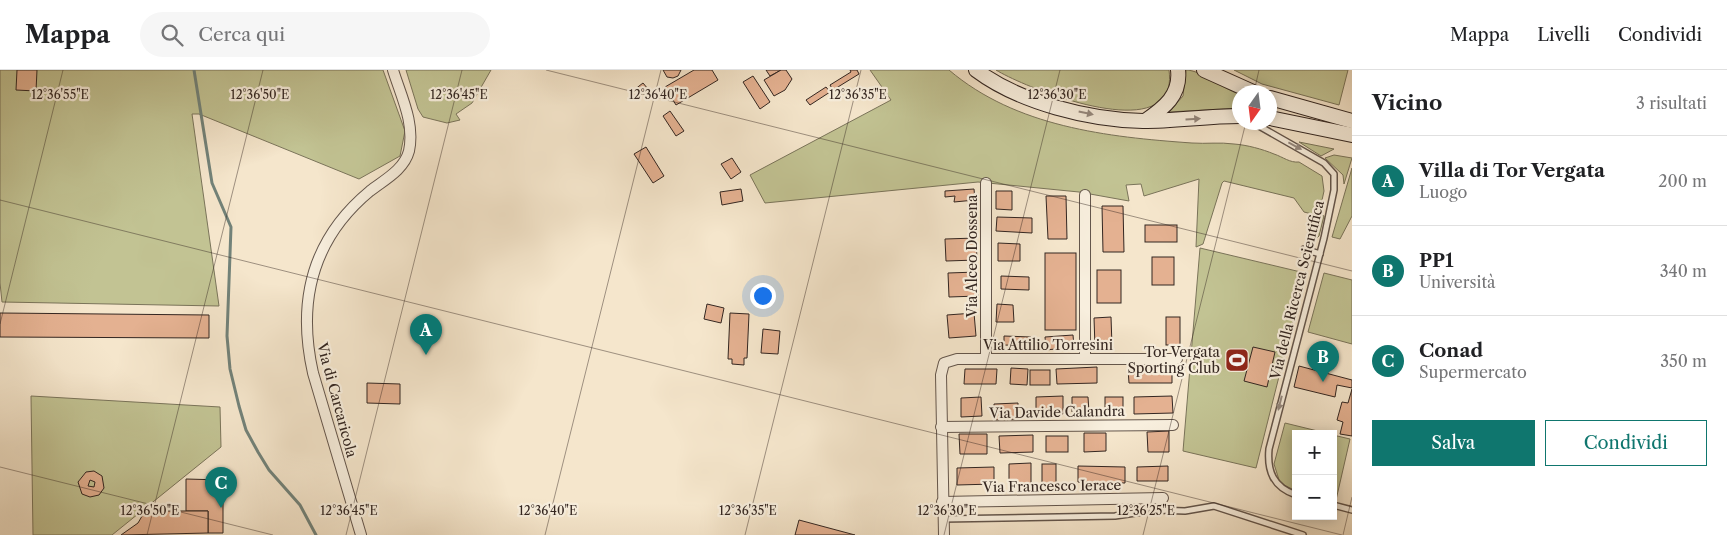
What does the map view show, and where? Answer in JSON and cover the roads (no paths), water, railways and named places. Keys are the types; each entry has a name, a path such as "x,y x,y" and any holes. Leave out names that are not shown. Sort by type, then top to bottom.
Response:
{"street":[{"name":"Via di Carcaricola","path":"361,535 313,373 307,346 306,316 311,278 325,247 359,201 397,171 406,161 410,144 410,128 392,70"},
{"path":"976,70 1008,90 1042,103 1091,114 1146,121 1232,116"},
{"path":"1146,121 1172,98 1178,85 1178,70"},
{"path":"1204,70 1237,85"},
{"path":"1277,100 1352,120"},
{"path":"1277,119 1352,135"},
{"name":"Via Alceo Dossena","path":"986,183 986,359"},
{"path":"1085,195 1085,358"},
{"name":"Via Attilio Torresini","path":"942,427 941,369 942,365 948,360 1177,358"},
{"name":"Via Davide Calandra","path":"942,427 1173,425"},
{"path":"942,427 944,535"},
{"name":"Via Francesco Ierace","path":"942,502 1163,498"}],"lane":[{"name":"Via della Ricerca Scientifica","path":"1267,130 1321,160 1332,170 1335,180 1320,254 1269,449 1268,462 1272,478 1283,489 1292,493"},
{"path":"1304,249 1320,254"},
{"path":"943,519 1115,516 1156,510 1185,511 1214,506 1303,535"},
{"path":"1337,506 1352,510"}],"waterway":[{"path":"194,70 212,183 231,227 227,336 230,369 239,406 246,430 258,452 269,470 300,505 316,535"}],"place":[{"name":"Villa di Tor Vergata","path":"426,355"},
{"name":"Tor Vergata Sporting Club","path":"1237,360"},
{"name":"PP1","path":"1323,382"},
{"name":"Conad","path":"221,508"}]}
